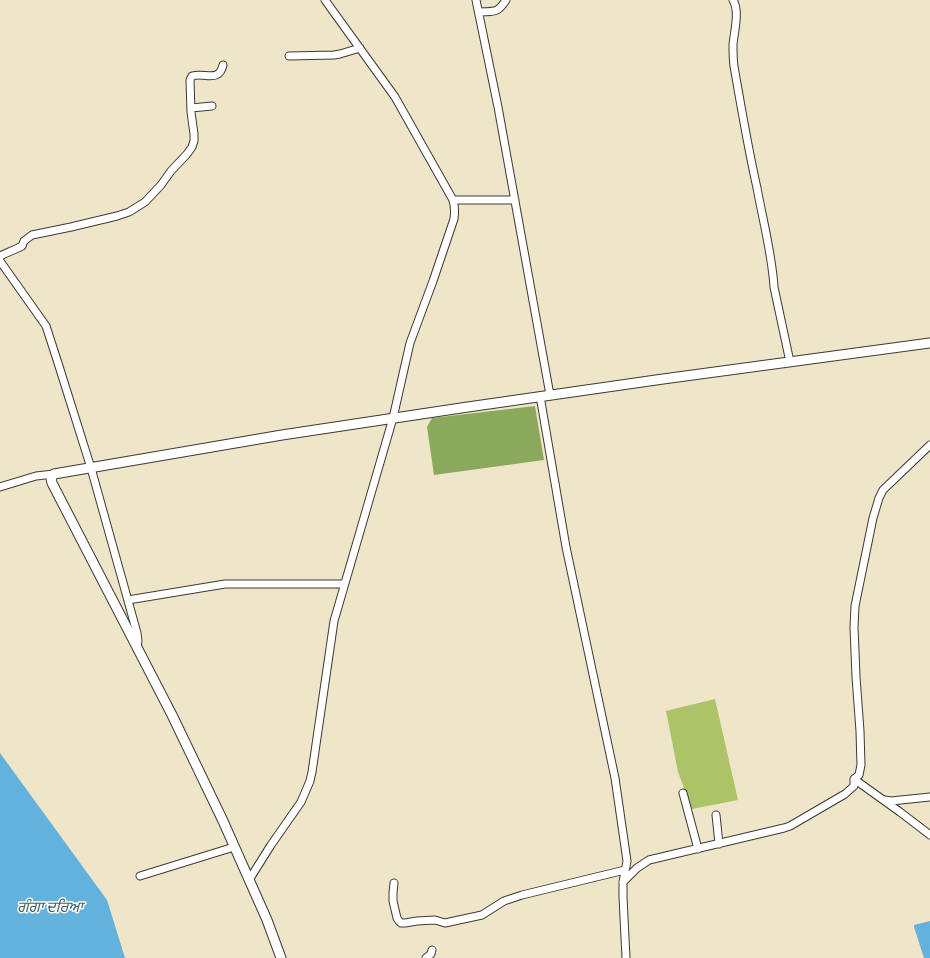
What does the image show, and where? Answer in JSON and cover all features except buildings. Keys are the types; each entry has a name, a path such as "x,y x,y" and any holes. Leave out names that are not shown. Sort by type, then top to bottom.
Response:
{"main road":[{"path":"280,958 267,920 172,715 52,483 51,478 54,474 282,435 540,396 930,343"}],"street":[{"path":"249,880 301,802 310,781 334,621 393,418 410,343 454,220 455,207 453,200 394,98 325,0"},
{"path":"476,0 498,107 550,395"},
{"path":"479,12 497,11 506,0"},
{"path":"733,0 736,10 733,60 766,234 776,297 790,362"},
{"path":"289,56 334,55 360,48"},
{"path":"0,256 22,246 24,241 32,235 117,216 129,212 145,202 192,147 194,134 190,80 192,76 218,75 222,70 223,65"},
{"path":"191,108 212,106"},
{"path":"453,200 515,200"},
{"path":"0,261 46,326 91,468 138,636 137,647"},
{"path":"540,396 566,548 615,778 627,861 623,882 626,958"},
{"path":"854,779 859,775 861,765 854,627 855,606 874,518 879,498 883,490 930,445"},
{"path":"0,487 36,476 54,474"},
{"path":"128,600 225,584 344,584"},
{"path":"623,882 637,868 649,860 790,826 845,794 854,786 854,779"},
{"path":"854,779 930,835"},
{"path":"684,793 698,849"},
{"path":"882,799 891,801 930,797"},
{"path":"716,816 719,844"},
{"path":"140,876 234,847"},
{"path":"394,882 393,897 397,918 401,923 435,920 445,923 476,917 486,913 500,903 509,899 555,886 625,870"},
{"path":"426,958 431,954 432,950"}],"green space":[{"path":"535,406 544,460 434,475 427,427 432,418"},
{"path":"715,699 738,800 692,809 678,772 666,711"}],"water":[{"name":"ਗੰਗਾ ਦਰਿਆ","path":"0,753 107,900 125,958 0,958"},
{"path":"930,921 930,958 924,958 914,925"}]}
